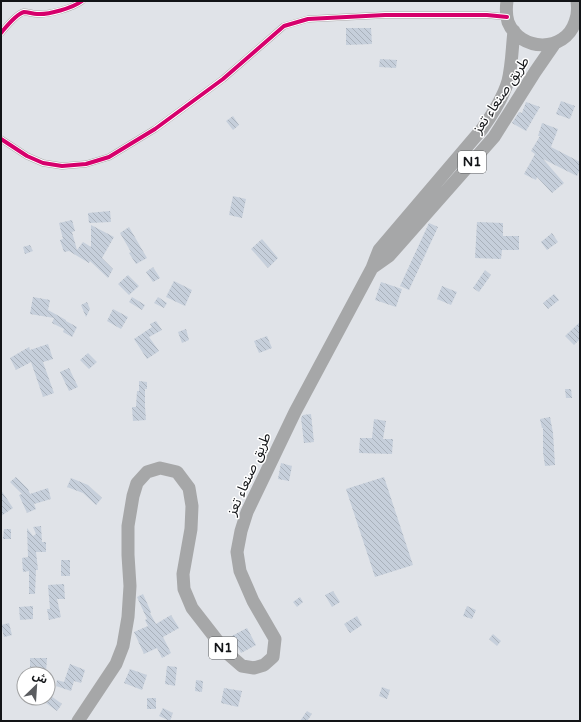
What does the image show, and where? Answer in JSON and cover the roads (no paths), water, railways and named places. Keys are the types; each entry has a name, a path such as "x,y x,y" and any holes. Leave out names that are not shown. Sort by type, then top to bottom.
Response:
{"highway":[{"path":"507,1 506,11 508,22 522,39 532,44 543,45 555,43"},
{"path":"576,1 579,11"},
{"name":"طريق صنعاء تعز","path":"372,268 389,256 494,137 555,43 566,36 574,27 579,11"},
{"name":"طريق صنعاء تعز","path":"78,721 116,664 123,646 128,617 130,586 128,526 133,496 137,483 146,472 160,468 177,472 189,488 192,506 192,529 183,574 184,589 192,608 227,653 242,666 254,668 264,665 273,657 275,639 253,601 240,571 238,552 241,531 247,512 295,412 372,268 379,250 482,130 500,100 508,81 514,31"}],"street":[{"path":"1,34 17,16 24,12 38,14 55,12 77,5 82,1"},
{"path":"1,139 27,156 44,164 62,166 86,164 109,157 155,129 223,79 284,26 308,19 385,15 486,15 507,17"}]}
